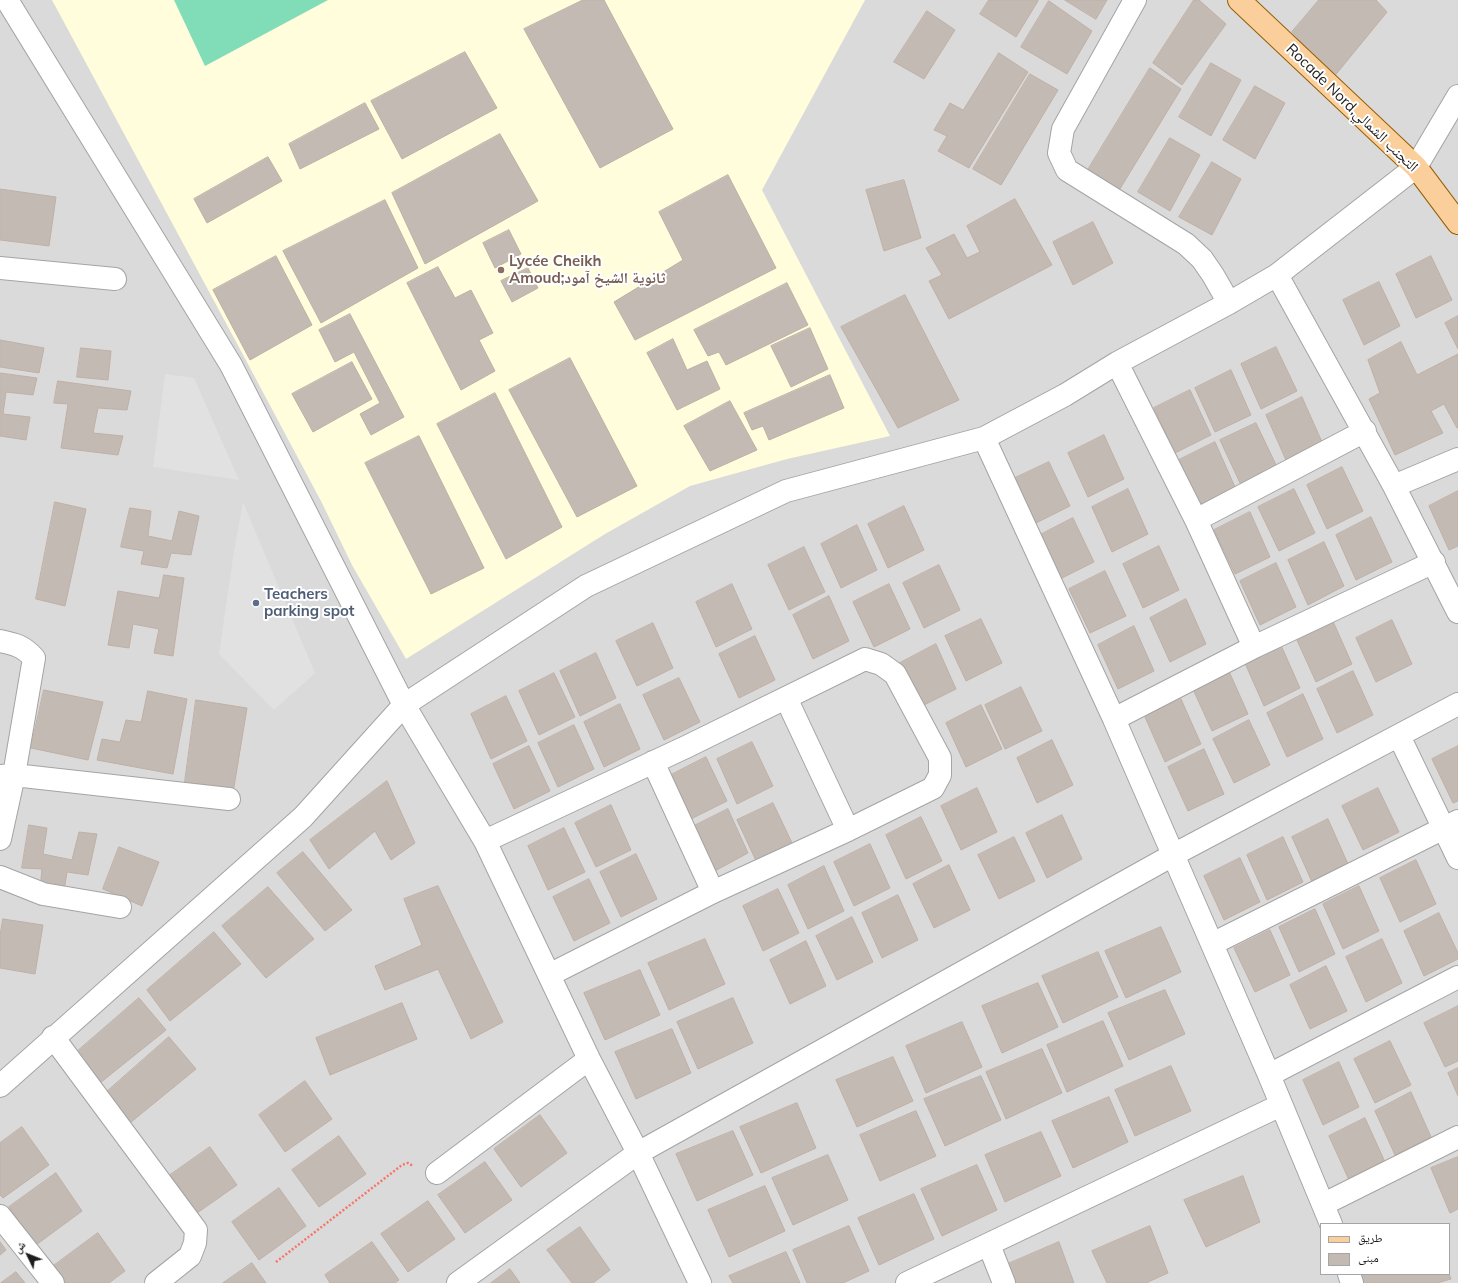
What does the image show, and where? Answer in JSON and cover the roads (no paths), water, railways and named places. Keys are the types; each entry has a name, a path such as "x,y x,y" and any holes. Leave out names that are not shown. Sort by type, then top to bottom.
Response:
{"main road":[{"name":"Rocade Nord,التجنب الشمالي","path":"1239,0 1416,167 1458,223"}],"street":[{"path":"7,0 231,365 404,705 485,841 589,1059 638,1153 700,1283"},
{"path":"1135,0 1063,129 1059,153 1067,170 1186,244 1202,259 1229,303"},
{"path":"0,1086 53,1037 303,817 404,705 586,586 786,491 984,438 1065,395 1117,364 1229,303 1277,275 1416,167 1458,96"},
{"path":"0,268 115,279"},
{"path":"1277,275 1365,431 1434,562 1458,612"},
{"path":"1117,364 1196,520 1254,647"},
{"path":"1196,520 1365,431"},
{"path":"984,438 1114,719 1269,1075 1327,1214 1458,1137"},
{"path":"1394,486 1458,459"},
{"path":"1114,719 1254,647 1434,562"},
{"path":"0,641 17,644 27,650 34,658 7,776 0,839"},
{"path":"485,841 653,762 865,659 881,664 895,674 940,758 940,775 933,788 848,830 713,892 549,975"},
{"path":"786,698 848,830"},
{"path":"458,1283 638,1153 1173,855 1458,704"},
{"path":"1399,736 1451,824 1458,858"},
{"path":"653,762 713,892"},
{"path":"7,776 229,799"},
{"path":"1212,944 1451,824"},
{"path":"0,877 43,894 120,907"},
{"path":"1269,1075 1458,977"},
{"path":"53,1037 196,1230 196,1243 190,1256 156,1283"},
{"path":"437,1173 589,1059"},
{"path":"907,1283 1281,1105"},
{"path":"0,1216 53,1283"},
{"path":"989,1245 1004,1283"}],"place":[{"name":"Lycée Cheikh Amoud;ثانوية الشيخ آمود","path":"501,270"},
{"name":"Teachers parking spot","path":"256,603"}]}
